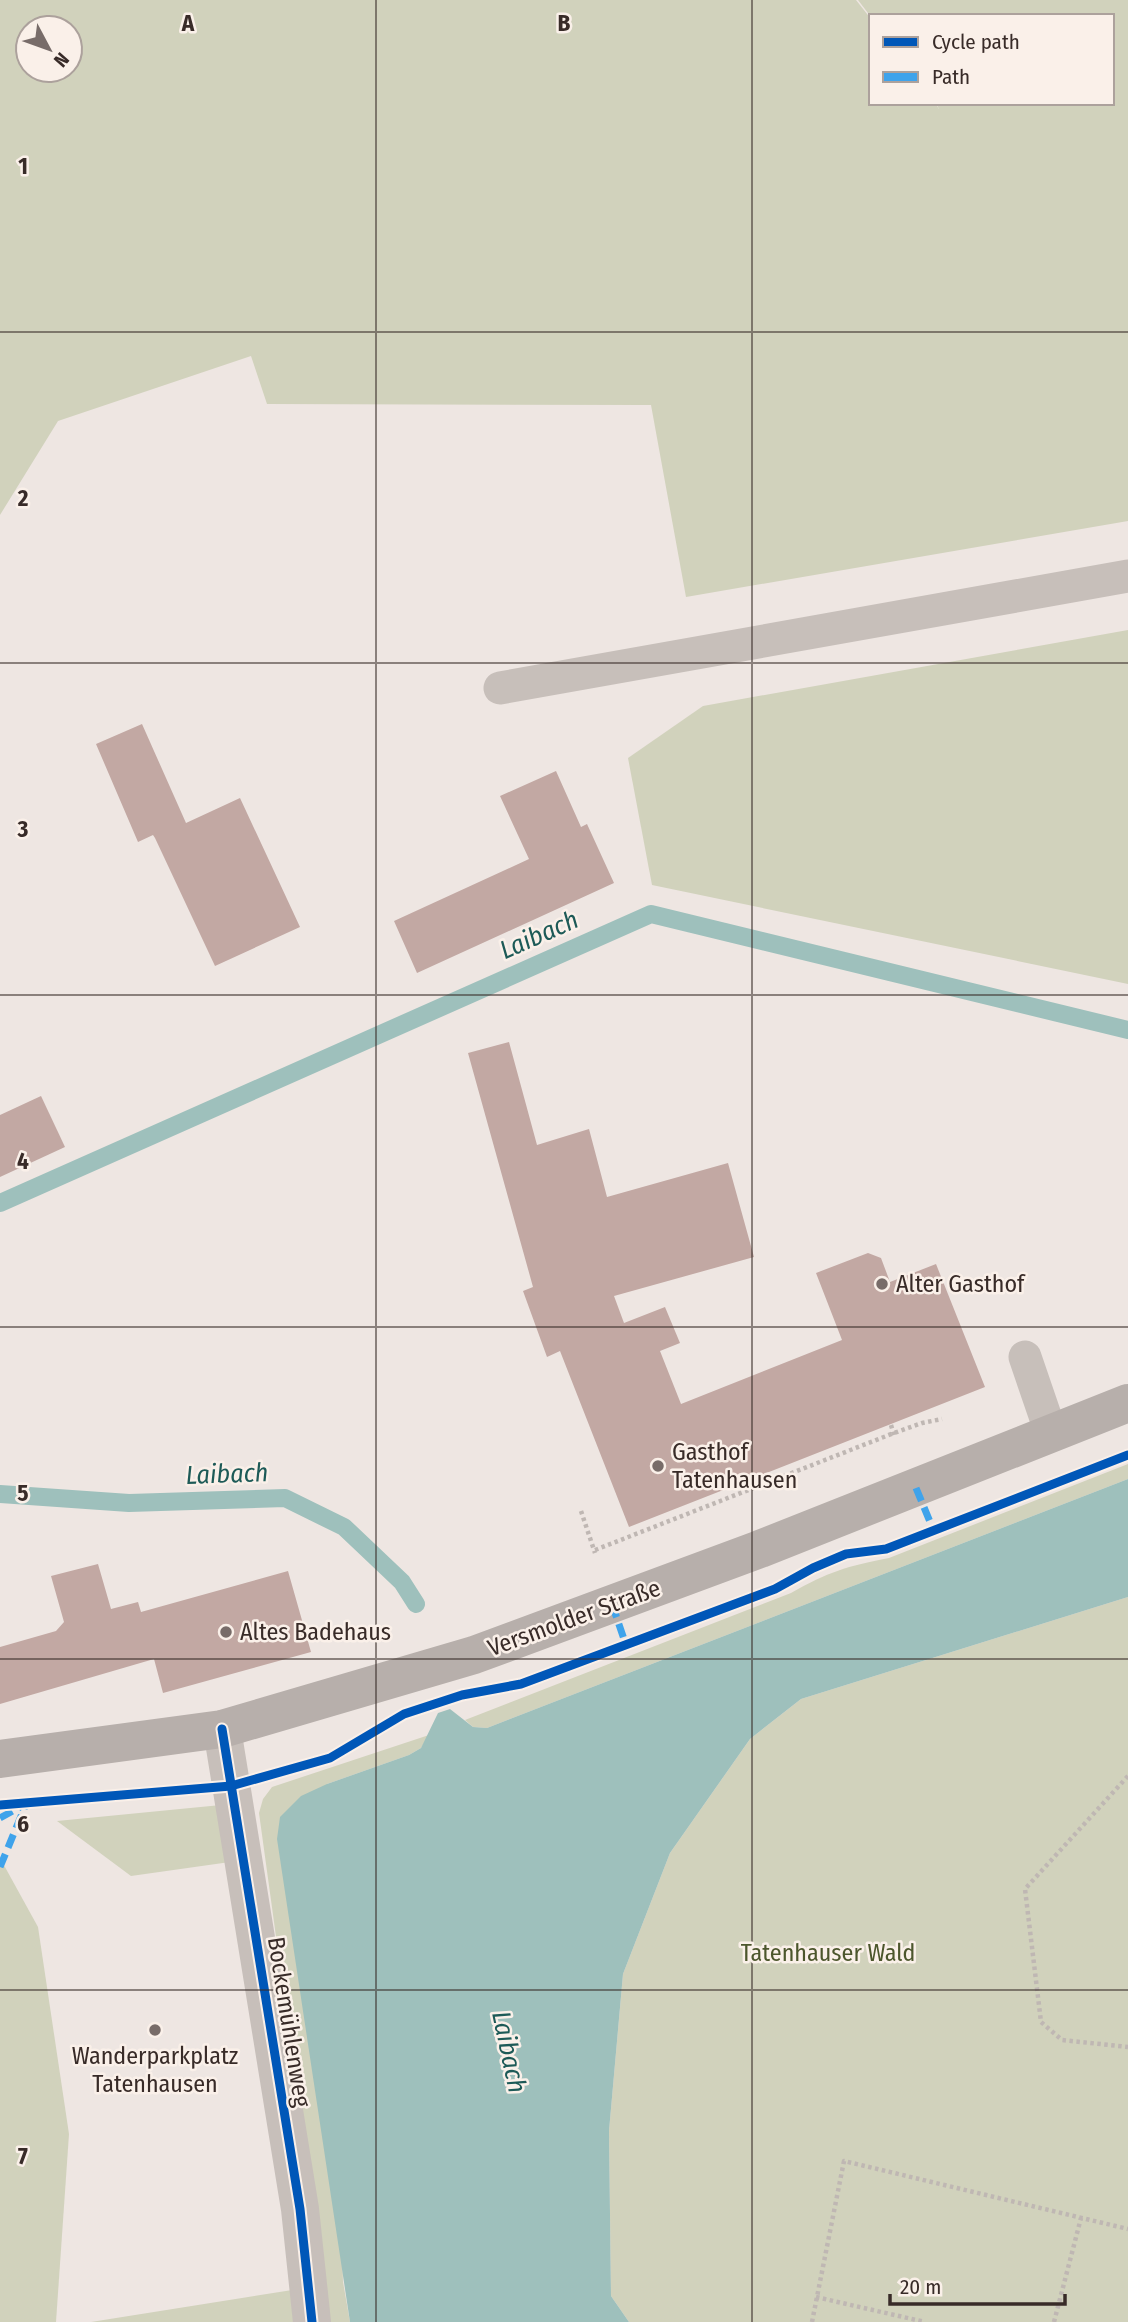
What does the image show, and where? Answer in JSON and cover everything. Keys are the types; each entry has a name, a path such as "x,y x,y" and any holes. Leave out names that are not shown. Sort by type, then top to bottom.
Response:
{"main road":[{"name":"Versmolder Straße","path":"0,1759 222,1729 474,1655 760,1549 1128,1403"}],"street":[{"name":"Bockemühlenweg","path":"222,1729 300,2209 312,2322"}],"lane":[{"path":"500,688 1128,576"},
{"path":"1024,1357 1051,1433"}],"path":[{"path":"594,1550 894,1433 922,1423 948,1418"},
{"path":"1128,1776 1025,1889 1041,2022 1062,2040 1128,2047"},
{"path":"811,2322 844,2161 1128,2229"},
{"path":"1054,2322 1081,2218"},
{"path":"816,2297 925,2322"}],"green space":[{"path":"0,0 856,0 869,16 869,105 936,105 939,109 937,105 1114,105 1114,14 869,14 858,0 1128,0 1128,521 686,597 651,405 267,404 251,356 58,421 0,515"},
{"path":"1128,630 1128,984 652,885 628,758 703,706"},
{"path":"1128,1464 1128,1479 487,1728 473,1727 465,1720 791,1593 827,1575 889,1558"},
{"name":"Tatenhauser Wald","path":"1128,1597 1128,2322 629,2322 611,2296 609,2131 623,1974 670,1853 750,1739 801,1699"},
{"path":"429,1735 421,1748 409,1755 327,1784 343,2282 350,2322 91,2322 324,2285 259,1813 263,1799 272,1787"},
{"path":"221,1805 230,1862 131,1876 57,1821"},
{"path":"0,1858 38,1927 69,2134 56,2322 0,2322"}],"water":[{"path":"1128,1479 1128,1597 801,1699 750,1739 670,1853 623,1974 609,2131 611,2296 629,2322 350,2322 277,1839 280,1817 301,1796 421,1748 438,1713 450,1709 473,1727 487,1728"}],"building":[{"path":"142,724 186,823 240,798 300,927 215,966 155,838 153,835 138,842 96,744"},
{"path":"556,771 581,827 587,824 614,883 417,973 394,921 529,859 500,796"},
{"name":"Alter Gasthof","path":"509,1042 537,1145 589,1129 607,1197 728,1163 754,1257 614,1296 624,1323 665,1307 680,1343 660,1351 681,1404 842,1340 816,1273 868,1253 881,1258 890,1282 936,1264 985,1387 629,1527 560,1351 547,1357 523,1291 533,1287 468,1053"},
{"path":"41,1096 65,1147 0,1177 0,1115"},
{"path":"98,1564 111,1609 138,1602 141,1612 288,1571 311,1652 163,1693 154,1659 0,1704 0,1647 56,1631 64,1622 51,1576"}],"waterway":[{"name":"Laibach","path":"0,1203 651,914 1128,1030"},
{"name":"Laibach","path":"0,1494 129,1503 285,1498 344,1527 402,1582 416,1604"}],"marked path":[{"path":"916,1488 933,1529"},
{"path":"612,1604 626,1645"},
{"path":"0,1867 26,1804"},
{"path":"0,1818 20,1807"}],"cycle path":[{"path":"0,1805 231,1786 330,1758 404,1714 462,1695 521,1684 775,1589 846,1554 886,1549 1128,1455"},
{"path":"222,1729 300,2209 312,2322"}],"place":[{"name":"Alter Gasthof","path":"882,1284"},
{"name":"Gasthof Tatenhausen","path":"658,1466"},
{"name":"Altes Badehaus","path":"226,1632"},
{"name":"Wanderparkplatz Tatenhausen","path":"155,2030"}]}
